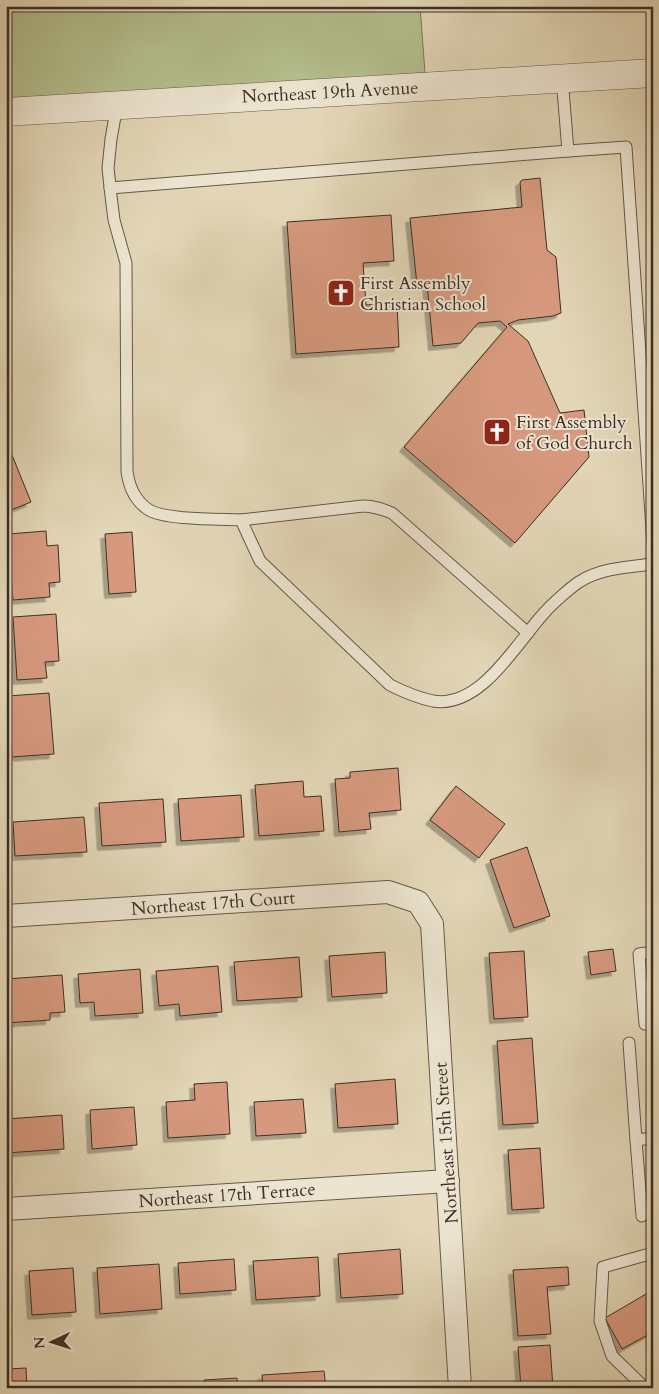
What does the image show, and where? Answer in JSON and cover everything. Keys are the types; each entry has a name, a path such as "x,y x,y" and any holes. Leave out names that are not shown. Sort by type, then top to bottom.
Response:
{"street":[{"name":"Northeast 19th Avenue","path":"6,112 653,73"},
{"name":"Northeast 17th Court","path":"6,916 388,892 418,902"},
{"name":"Northeast 15th Street","path":"418,902 432,924 460,1388"},
{"name":"Northeast 17th Terrace","path":"6,1209 448,1182"}],"lane":[{"path":"562,78 568,151"},
{"path":"117,105 108,168 114,220 126,263 127,471 134,496 150,511 186,518 240,520 363,506 380,508 392,514 528,633"},
{"path":"110,188 626,147 653,544"},
{"path":"240,520 260,561 390,685 408,694 434,701 454,700 476,689 500,667 546,612 579,582 603,570 653,564"},
{"path":"645,1024 639,954 653,952"},
{"path":"629,1043 642,1216"},
{"path":"636,1140 653,1138"},
{"path":"644,1388 612,1356 600,1321 603,1267 653,1253"}],"green space":[{"path":"6,6 420,6 425,73 6,101"}],"building":[{"path":"540,178 547,250 556,257 561,313 553,316 518,320 508,324 528,341 560,413 584,410 589,457 515,543 404,447 507,327 500,321 478,323 461,343 433,346 427,284 417,285 410,218 522,207 520,182 522,180"},
{"path":"391,215 394,261 363,263 366,305 397,303 399,347 296,354 287,222"},
{"path":"10,450 31,502 6,512 6,451"},
{"path":"46,531 47,546 58,545 60,582 49,583 50,597 13,600 8,534"},
{"path":"132,532 136,592 109,594 105,534"},
{"path":"56,614 59,661 45,662 47,678 17,680 13,617"},
{"path":"49,693 54,754 12,757 8,696"},
{"path":"398,768 401,810 369,813 371,829 339,832 335,779 350,778 350,772"},
{"path":"303,781 304,797 321,796 324,831 259,836 255,785"},
{"path":"456,786 505,824 479,858 430,820"},
{"path":"241,795 244,837 181,841 178,799"},
{"path":"163,799 166,842 102,846 99,803"},
{"path":"84,817 87,852 15,856 13,822"},
{"path":"527,847 550,916 514,928 490,860"},
{"path":"613,949 616,971 591,975 588,952"},
{"path":"524,951 528,1017 494,1019 489,953"},
{"path":"385,952 387,993 332,997 329,956"},
{"path":"299,957 302,997 237,1001 234,962"},
{"path":"218,966 222,1012 180,1016 179,1004 159,1006 156,971"},
{"path":"140,969 143,1013 95,1016 94,1002 80,1003 78,974"},
{"path":"62,975 65,1012 50,1013 50,1020 6,1023 6,979"},
{"path":"532,1038 538,1123 503,1125 497,1041"},
{"path":"395,1079 398,1124 338,1128 335,1084"},
{"path":"227,1082 230,1134 168,1138 166,1102 195,1100 194,1084"},
{"path":"303,1099 306,1133 256,1136 254,1102"},
{"path":"134,1107 137,1145 92,1149 90,1110"},
{"path":"62,1115 64,1149 6,1153 6,1119"},
{"path":"540,1148 544,1208 512,1210 508,1150"},
{"path":"400,1249 403,1294 341,1298 338,1254"},
{"path":"318,1257 320,1296 256,1300 253,1261"},
{"path":"234,1259 236,1290 180,1294 178,1263"},
{"path":"159,1264 162,1309 100,1314 97,1268"},
{"path":"568,1267 569,1285 547,1287 551,1334 518,1336 513,1270"},
{"path":"73,1268 76,1312 32,1315 29,1271"},
{"path":"653,1290 653,1332 622,1349 605,1318"},
{"path":"550,1345 553,1388 521,1388 518,1347"},
{"path":"26,1368 27,1388 9,1388 7,1369"},
{"path":"324,1371 326,1388 263,1388 262,1375"},
{"path":"237,1378 238,1388 205,1388 204,1380"}],"place":[{"name":"First Assembly Christian School","path":"341,293"},
{"name":"First Assembly of God Church","path":"497,432"}]}
